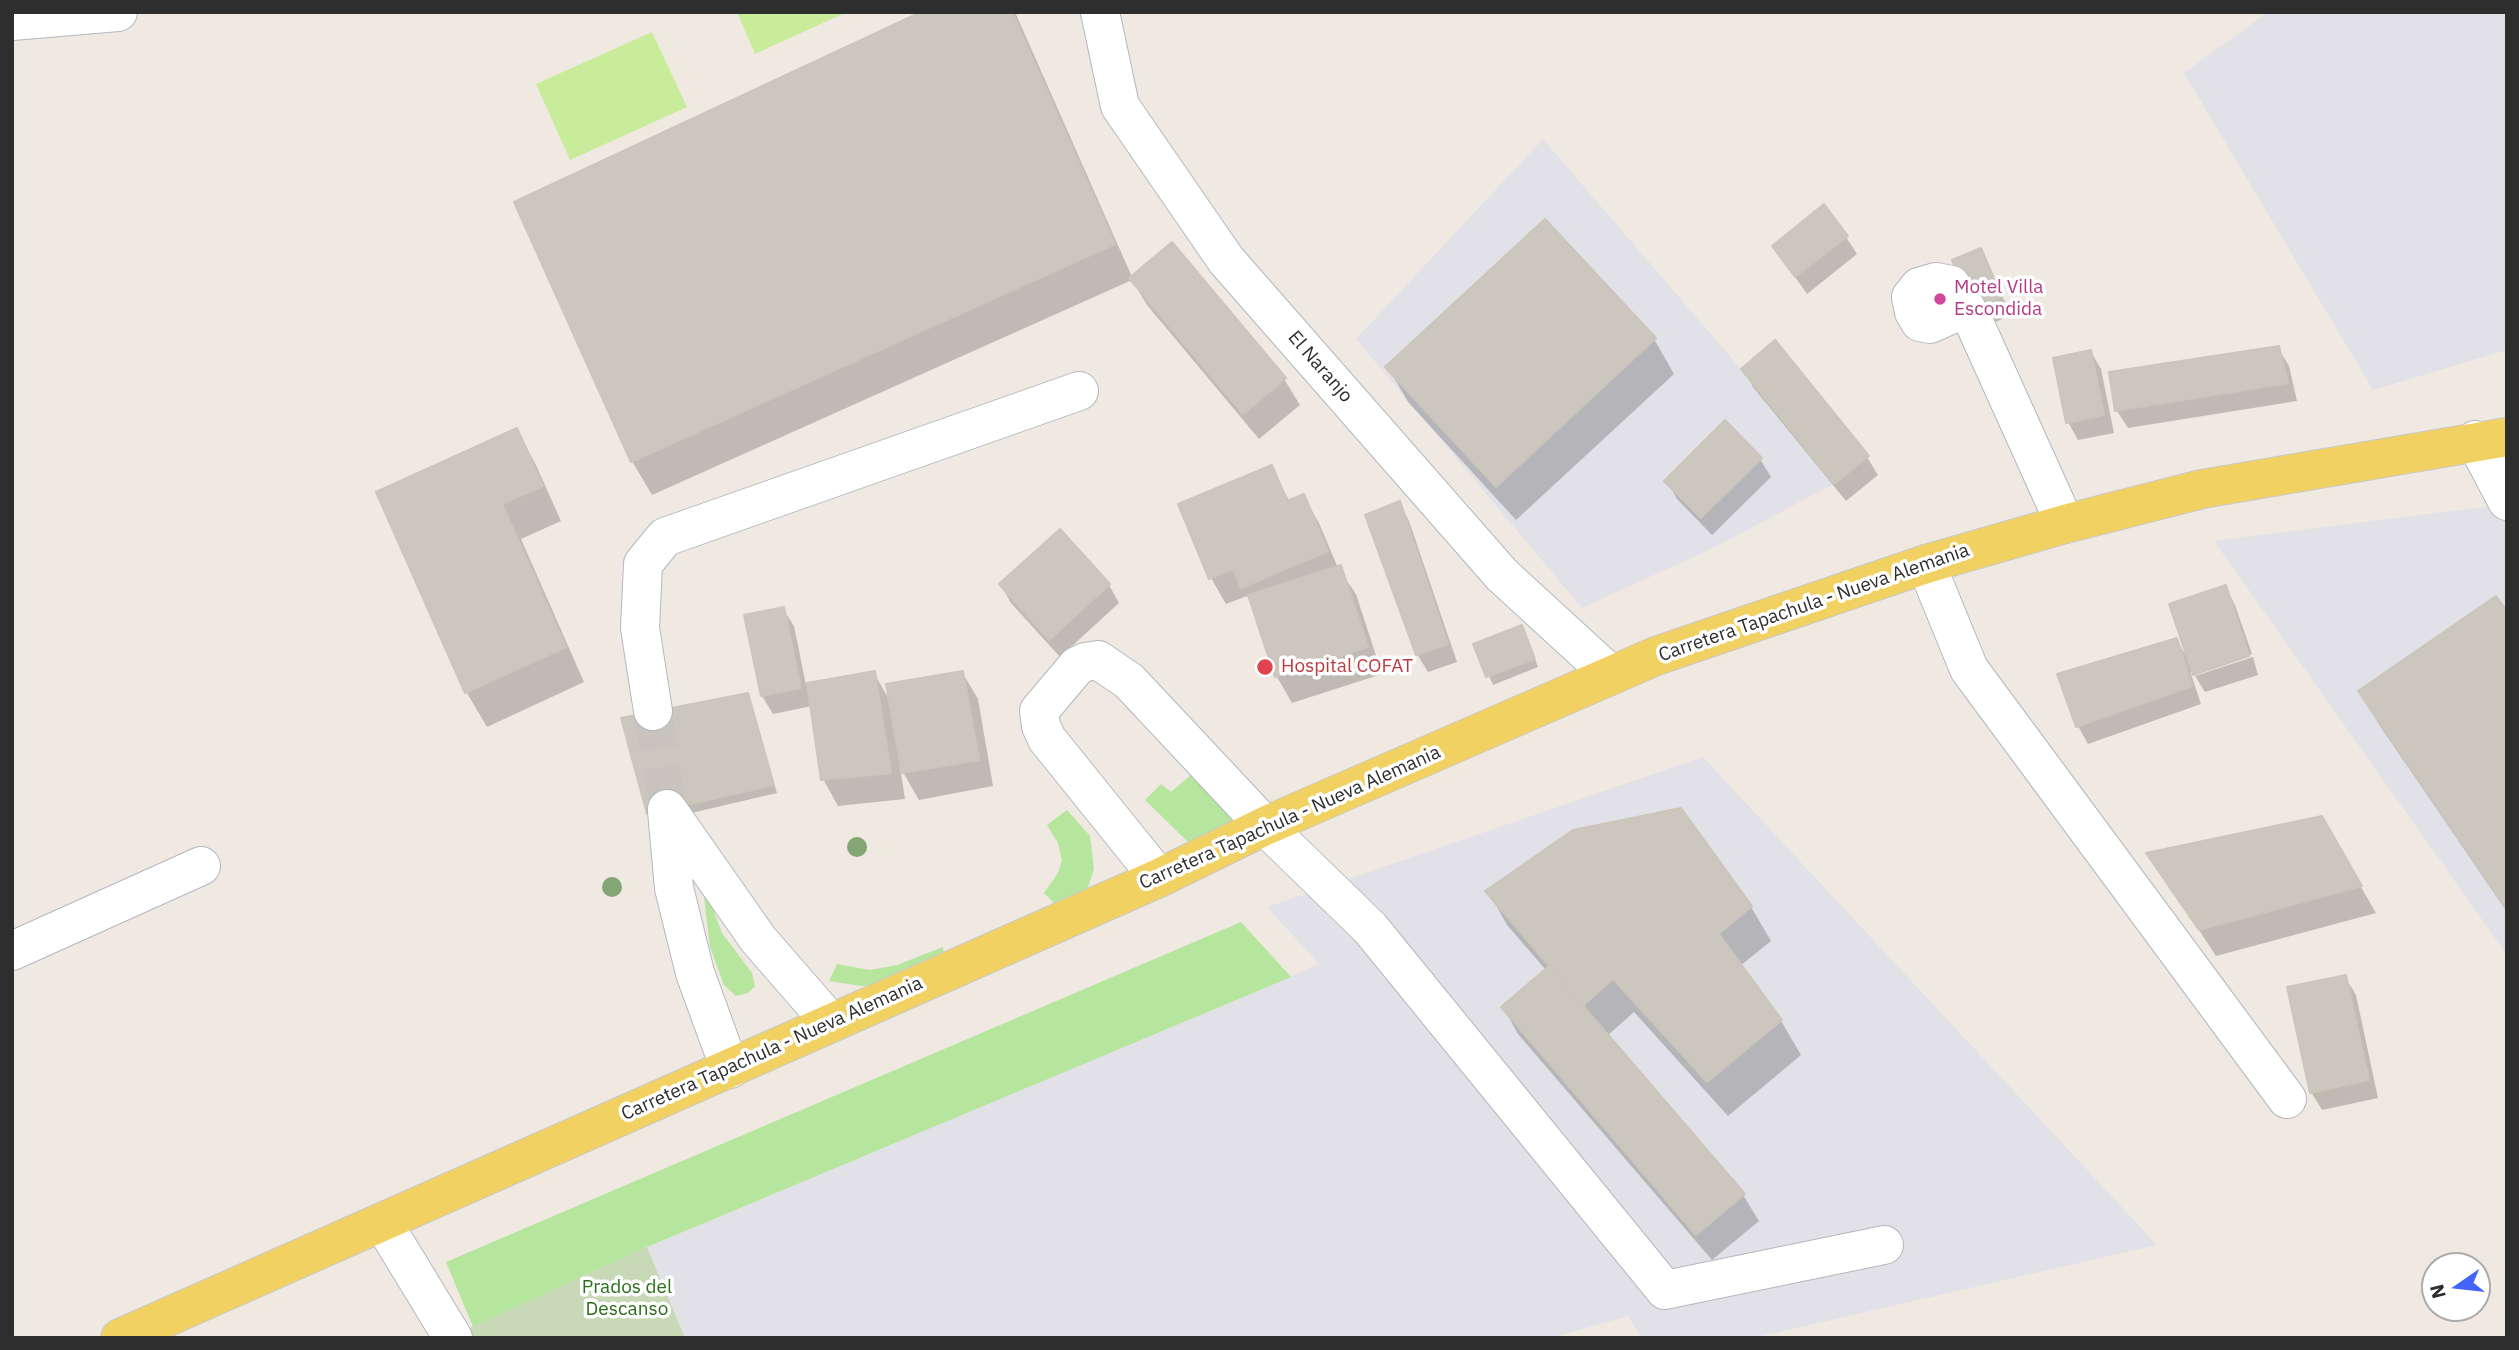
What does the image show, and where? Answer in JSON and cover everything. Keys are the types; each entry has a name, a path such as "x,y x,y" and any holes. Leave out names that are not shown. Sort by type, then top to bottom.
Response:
{"main road":[{"name":"Carretera Tapachula - Nueva Alemania","path":"120,1338 1159,878 1265,827 1656,656 1926,564 2065,524 2202,489 2491,439"}],"street":[{"path":"12,22 118,12"},
{"name":"El Naranjo","path":"1100,12 1120,106 1226,260 1502,575 1611,675"},
{"path":"1966,308 2065,524"},
{"path":"653,711 640,628 643,564 665,537 1079,391"},
{"path":"2491,439 2507,501"},
{"path":"1926,564 1969,669 2287,1099"},
{"path":"1159,878 1047,739 1041,726 1039,711 1077,666 1098,660 1129,681 1265,827 1370,928 1665,1290 1884,1245"},
{"path":"730,1069 695,973 674,888 667,809 753,933 831,1023"},
{"path":"12,951 201,866"},
{"path":"383,1223 453,1338"}],"shaded area":[{"path":"2268,12 2507,12 2507,350 2373,390 2184,73"},
{"path":"1543,139 1741,369 1834,484 1713,548 1582,608 1356,339"},
{"path":"2507,504 2507,955 2214,541"},
{"path":"1703,757 2157,1245 1753,1338 1641,1338 1628,1316 1551,1338 685,1338 647,1247 1319,964 1267,907"}],"green space":[{"path":"737,12 847,12 755,54"},
{"path":"652,32 687,107 570,160 536,84"},
{"path":"1192,774 1233,816 1231,824 1191,845 1145,800 1161,784 1171,792"},
{"path":"1067,810 1090,836 1094,869 1087,890 1063,912 1044,893 1058,873 1062,860 1058,843 1047,825"},
{"path":"702,880 722,933 752,973 755,986 748,993 736,996 724,985 710,947"},
{"path":"1241,922 1291,977 647,1247 473,1327 446,1262"},
{"path":"943,947 945,965 893,985 861,986 829,981 837,964 870,970 897,965"},
{"name":"Prados del Descanso","path":"647,1247 685,1338 448,1338"}],"building":[{"path":"921,12 1012,12 1115,244 631,462 514,202"},
{"path":"1824,204 1848,236 1795,277 1772,246"},
{"path":"1545,219 1656,338 1496,487 1385,367"},
{"path":"1172,242 1286,378 1243,414 1129,278"},
{"path":"1981,248 2002,297 1972,310 1952,260"},
{"path":"1775,340 1869,456 1834,484 1741,369"},
{"path":"2279,346 2288,383 2115,411 2109,372"},
{"path":"2091,350 2104,415 2066,423 2053,358"},
{"path":"1725,420 1762,458 1701,518 1664,481"},
{"path":"517,428 543,486 502,504 566,647 465,693 376,492"},
{"path":"1272,465 1287,501 1304,494 1328,551 1241,588 1233,569 1209,579 1178,504"},
{"path":"1400,501 1448,644 1416,655 1365,515"},
{"path":"1060,529 1110,584 1049,640 999,584"},
{"path":"1341,565 1368,647 1275,677 1248,595"},
{"path":"2226,585 2249,656 2193,675 2169,604"},
{"path":"2496,596 2507,611 2507,910 2358,691"},
{"path":"784,607 801,688 761,696 744,615"},
{"path":"1522,625 1535,659 1486,677 1473,644"},
{"path":"2177,638 2192,686 2076,727 2057,674"},
{"path":"875,671 891,773 821,780 807,683"},
{"path":"963,671 979,760 902,773 886,684"},
{"path":"748,693 774,785 647,814 621,718"},
{"path":"1681,808 1752,906 1719,934 1782,1020 1707,1082 1613,979 1583,1006 1485,891 1573,830"},
{"path":"2322,816 2362,886 2199,930 2146,853"},
{"path":"1549,966 1745,1194 1696,1235 1501,1007"},
{"path":"2346,975 2369,1080 2310,1093 2287,987"}],"tunnel":[{"path":"653,711 667,809"}],"place":[{"name":"Motel Villa Escondida","path":"1940,299"},
{"name":"Hospital COFAT","path":"1265,667"}]}
